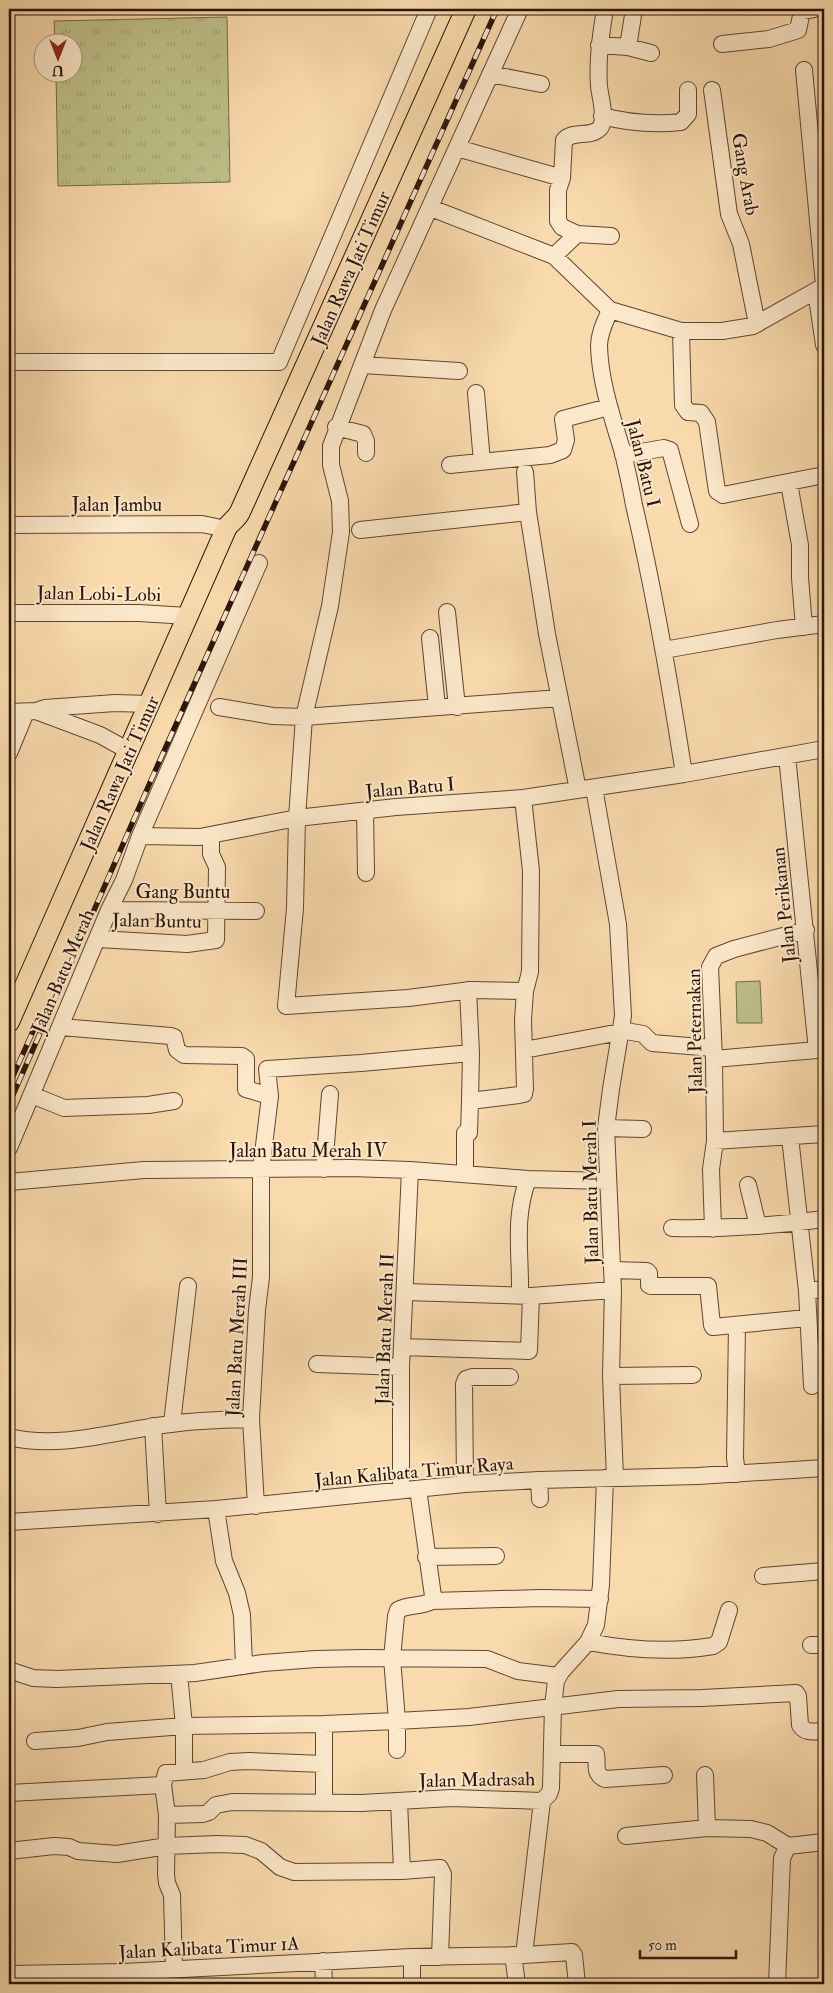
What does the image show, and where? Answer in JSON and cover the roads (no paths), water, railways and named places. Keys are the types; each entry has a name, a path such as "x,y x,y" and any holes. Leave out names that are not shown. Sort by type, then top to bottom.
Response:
{"main road":[{"name":"Jalan Rawa Jati Timur","path":"9,1022 227,526 227,516 454,9"},
{"name":"Jalan Rawa Jati Timur","path":"227,526 236,520 240,512 466,9"}],"street":[{"path":"9,362 279,362 429,9"},
{"path":"520,9 383,310 330,446 331,465 340,501 341,532 330,606 304,717 297,818 295,908 286,1006 408,998 468,990 525,991"},
{"path":"605,9 599,46 602,125 597,130 568,136 564,140 562,178 558,190 558,221 562,227 577,234 611,236"},
{"path":"628,47 634,9"},
{"path":"722,44 768,39 798,30 802,11 814,9"},
{"path":"599,46 628,47 652,53"},
{"path":"804,70 822,287 824,345"},
{"path":"490,74 541,84"},
{"path":"602,116 638,123 663,124 681,122 688,114 688,90"},
{"name":"Gang Arab","path":"712,90 729,214 741,244 757,324"},
{"path":"456,148 562,178"},
{"path":"431,208 554,256 610,310 681,331 722,331 753,326 822,287"},
{"path":"554,256 577,234"},
{"name":"Jalan Batu I","path":"610,310 601,330 599,345 609,407 623,456 650,574 684,774"},
{"path":"681,331 683,405 688,412 701,414 707,422 717,491 723,495 824,475"},
{"path":"362,365 459,371"},
{"path":"476,393 482,462"},
{"path":"450,465 550,455 563,450 566,440 563,419 609,407"},
{"path":"336,427 363,434 366,441 366,453"},
{"path":"623,456 664,448 670,450 690,524"},
{"name":"Jalan Batu Merah I","path":"525,472 528,512 547,634 560,698 586,789 618,924 624,1016 606,1128 613,1290 610,1478"},
{"path":"789,483 800,545 800,578 804,627"},
{"path":"360,530 528,512"},
{"name":"Jalan Jambu","path":"9,525 202,524 227,526"},
{"name":"Jalan Batu Merah","path":"9,1148 109,910 124,880 140,836 259,563"},
{"name":"Jalan Lobi-Lobi","path":"9,612 139,613 188,616"},
{"path":"447,612 457,707"},
{"path":"664,650 707,641 824,624"},
{"path":"430,638 437,707"},
{"path":"219,707 273,716 304,717 560,698"},
{"path":"9,712 115,703 150,704"},
{"path":"31,711 100,735 129,751"},
{"path":"9,753 31,711"},
{"name":"Jalan Batu I","path":"140,836 200,837 297,818 523,798 684,774 824,750"},
{"name":"Jalan Perikanan","path":"524,1050 621,1032 638,1032 643,1034 652,1043 714,1054 821,1050 787,756"},
{"path":"470,1101 524,1094 525,1089 523,1020 525,991 530,972 531,870 523,798"},
{"path":"365,811 366,873"},
{"path":"211,835 211,854 217,867 217,912"},
{"name":"Gang Buntu","path":"109,910 256,911"},
{"name":"Jalan Buntu","path":"98,939 187,944 216,940 217,912"},
{"name":"Jalan Peternakan","path":"712,1229 711,1169 715,1142 714,1054 710,967 716,956 734,949 806,930"},
{"path":"465,1174 465,1133 470,1132 468,990"},
{"path":"60,1027 171,1036 174,1037 177,1050 184,1055 242,1056 246,1059 246,1089 270,1096"},
{"name":"Jalan Batu Merah III","path":"256,1506 251,1418 260,1277 261,1170 270,1096 267,1069 470,1054"},
{"path":"324,1169 330,1094"},
{"path":"32,1095 64,1108 148,1105 174,1101"},
{"path":"606,1128 643,1129"},
{"path":"715,1142 824,1134"},
{"path":"790,1137 806,1291 812,1386"},
{"name":"Jalan Batu Merah IV","path":"9,1182 144,1170 324,1169 410,1170 528,1179 608,1181"},
{"name":"Jalan Batu Merah II","path":"401,1490 400,1367 406,1292 410,1170"},
{"path":"402,1348 529,1351 525,1296 518,1243 521,1197 528,1179"},
{"path":"748,1185 758,1226"},
{"path":"672,1228 712,1229 824,1219"},
{"path":"612,1270 647,1271 651,1286 708,1286 712,1326 807,1318"},
{"path":"172,1423 188,1286"},
{"path":"806,1291 824,1289"},
{"path":"406,1292 525,1296 613,1290"},
{"path":"736,1325 737,1474"},
{"path":"317,1364 400,1367"},
{"path":"611,1376 693,1376"},
{"path":"465,1484 464,1384 466,1379 472,1377 510,1377"},
{"path":"9,1437 36,1441 64,1440 172,1423 251,1418"},
{"path":"152,1426 158,1514"},
{"name":"Jalan Kalibata Timur Raya","path":"9,1522 158,1514 256,1506 465,1484 737,1474 824,1468"},
{"path":"9,1670 33,1678 57,1679 179,1674 300,1660 392,1658 487,1659 518,1670 558,1676 588,1642 596,1625 600,1599 610,1478"},
{"path":"539,1480 540,1499"},
{"path":"418,1489 426,1557 433,1596 432,1602"},
{"path":"216,1509 224,1561 237,1593 242,1615 244,1666"},
{"path":"426,1557 496,1556"},
{"path":"763,1576 824,1571"},
{"path":"397,1750 397,1721 392,1658 398,1610 404,1607 432,1602 540,1598 600,1599"},
{"path":"588,1642 633,1649 662,1651 712,1646 719,1642 729,1610"},
{"path":"179,1674 184,1726 184,1771"},
{"name":"Jalan Madrasah","path":"167,1815 203,1814 209,1812 216,1805 232,1802 324,1804 452,1798 542,1801 549,1794 551,1788 553,1706 558,1676"},
{"path":"35,1741 78,1738 107,1732 184,1726 397,1721 469,1717 618,1699 702,1698 796,1693 798,1696 800,1726 806,1731 824,1731"},
{"path":"324,1724 324,1804"},
{"path":"552,1754 596,1754 598,1761 596,1772 605,1779 664,1775"},
{"path":"174,1968 172,1895 167,1883 166,1874 167,1815 163,1786 166,1773 204,1770 230,1762 323,1764"},
{"path":"705,1775 707,1828"},
{"path":"9,1793 163,1786"},
{"path":"399,1801 402,1871"},
{"path":"517,1984 519,1955 542,1801"},
{"path":"626,1836 707,1828 760,1830 788,1846 824,1842"},
{"path":"9,1851 54,1846 69,1847 78,1851 117,1854 167,1846 245,1845 265,1854 280,1868 294,1872 402,1871 440,1868 443,1871 440,1957"},
{"path":"777,1984 782,1858 788,1846"},
{"name":"Jalan Kalibata Timur 1A","path":"9,1974 125,1978 174,1968 412,1957 573,1953 577,1984"},
{"path":"412,1957 412,1984"},
{"path":"323,1961 324,1984"}],"railway":[{"path":"9,1104 156,769 497,9"},
{"path":"9,1085 38,1020"}]}
